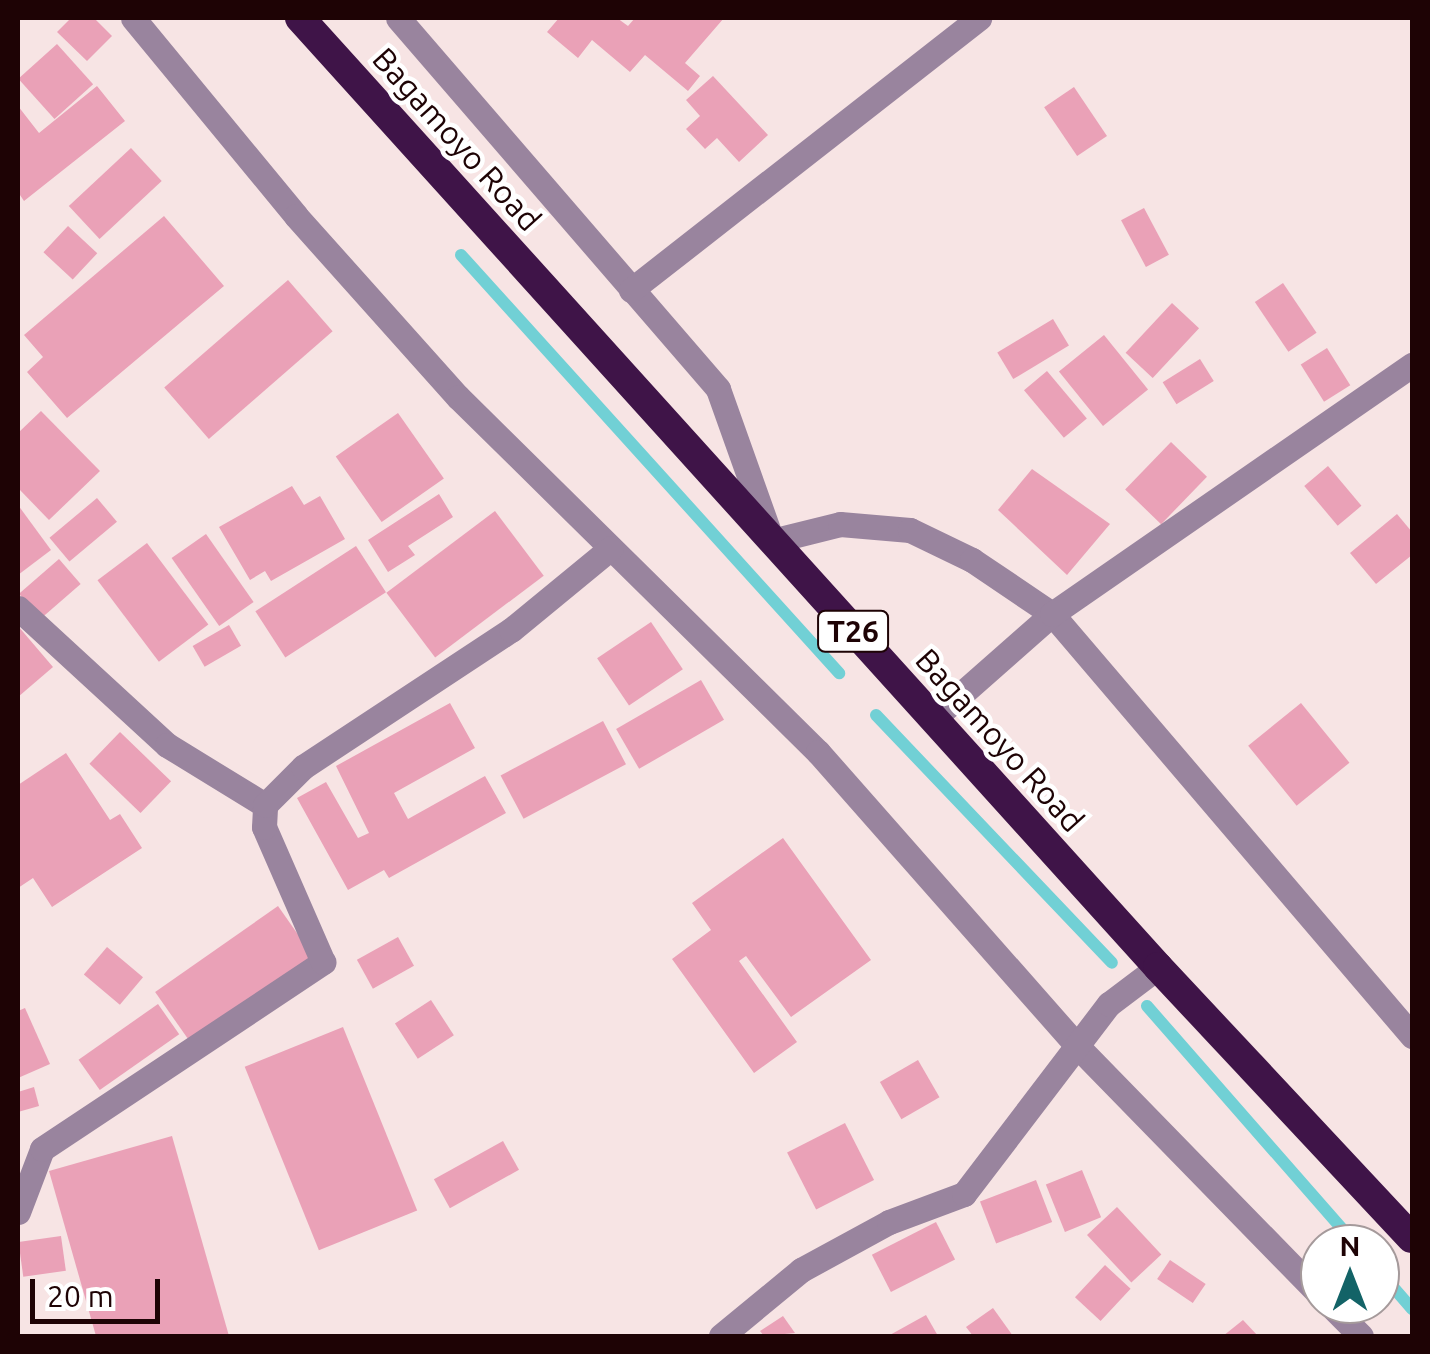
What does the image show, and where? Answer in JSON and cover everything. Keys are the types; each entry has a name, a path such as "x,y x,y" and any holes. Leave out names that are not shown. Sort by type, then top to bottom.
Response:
{"highway":[{"name":"Bagamoyo Road","path":"300,18 1158,967 1412,1238"}],"street":[{"path":"133,18 296,216 458,398 818,752 1078,1047 1300,1274"},
{"path":"398,18 718,389 772,541 840,524 910,530 972,560 1052,614 1412,1036"},
{"path":"631,290 979,18"},
{"path":"934,718 1052,614 1412,365"},
{"path":"18,1212 42,1148 323,962 264,827 266,805 303,767 512,630 611,548"},
{"path":"18,608 166,744 266,805"},
{"path":"721,1336 801,1270 889,1222 964,1194 1109,1004 1158,967"}],"building":[{"path":"71,18 94,18 112,36 87,61 57,32"},
{"path":"559,18 617,18 628,26 635,18 724,18 685,63 700,76 688,91 645,55 630,72 592,40 578,58 547,32"},
{"path":"57,44 93,84 54,119 18,79"},
{"path":"713,76 768,135 739,162 717,138 705,149 686,129 700,116 686,100"},
{"path":"97,86 125,121 24,201 18,192 18,106 39,133"},
{"path":"1074,87 1107,136 1077,156 1044,107"},
{"path":"131,148 162,181 100,239 69,206"},
{"path":"1144,208 1169,255 1146,267 1121,220"},
{"path":"164,216 224,286 67,418 27,372 43,357 24,335"},
{"path":"68,226 97,253 73,280 43,252"},
{"path":"288,280 333,331 209,439 164,388"},
{"path":"1283,283 1317,333 1288,352 1255,302"},
{"path":"1172,303 1199,328 1153,378 1126,353"},
{"path":"1053,319 1069,346 1013,379 997,352"},
{"path":"1104,335 1148,389 1103,426 1059,372"},
{"path":"1327,348 1350,385 1324,402 1301,364"},
{"path":"1200,359 1214,381 1176,404 1163,382"},
{"path":"1047,371 1087,418 1064,438 1024,390"},
{"path":"41,411 100,471 49,520 18,488 18,433"},
{"path":"398,413 444,479 382,522 336,457"},
{"path":"1171,442 1207,477 1161,524 1125,489"},
{"path":"1328,466 1361,506 1338,526 1304,486"},
{"path":"1032,469 1110,524 1067,575 998,510"},
{"path":"292,486 304,505 320,496 345,539 271,581 265,571 250,580 219,527"},
{"path":"439,494 453,517 408,546 415,555 388,572 368,540"},
{"path":"97,498 117,522 69,562 50,538"},
{"path":"18,505 51,550 18,575"},
{"path":"495,511 544,576 435,658 386,593"},
{"path":"1397,514 1412,532 1412,555 1376,584 1350,553"},
{"path":"206,534 254,602 219,626 172,558"},
{"path":"147,543 208,624 159,662 97,580"},
{"path":"356,546 386,592 285,657 255,611"},
{"path":"59,559 81,584 41,619 19,594"},
{"path":"651,622 683,669 629,706 597,658"},
{"path":"229,625 241,646 205,667 193,646"},
{"path":"18,626 53,667 18,697"},
{"path":"701,680 724,720 639,769 616,729"},
{"path":"450,703 475,748 394,793 408,819 485,776 506,813 389,878 384,870 348,890 297,798 326,782 358,838 369,833 336,766"},
{"path":"1301,703 1349,763 1297,806 1248,746"},
{"path":"603,721 626,764 524,819 501,775"},
{"path":"120,732 171,781 141,813 89,764"},
{"path":"66,753 110,820 120,814 142,848 52,907 33,878 18,888 18,785"},
{"path":"783,838 871,960 791,1017 746,956 739,961 797,1042 754,1073 672,959 711,930 692,903"},
{"path":"278,906 316,960 193,1046 155,992"},
{"path":"398,937 414,966 373,989 357,960"},
{"path":"107,947 143,977 120,1005 84,975"},
{"path":"431,1000 454,1035 418,1059 395,1023"},
{"path":"158,1004 179,1034 100,1090 79,1060"},
{"path":"25,1008 50,1064 18,1078 18,1011"},
{"path":"343,1027 417,1211 319,1250 245,1067"},
{"path":"918,1060 940,1097 901,1119 880,1082"},
{"path":"34,1087 39,1106 18,1112 18,1092"},
{"path":"845,1123 874,1180 816,1210 787,1153"},
{"path":"172,1136 229,1336 96,1336 49,1171"},
{"path":"503,1141 519,1170 450,1208 434,1179"},
{"path":"1082,1170 1101,1217 1065,1232 1046,1185"},
{"path":"1036,1180 1052,1222 996,1244 980,1202"},
{"path":"1117,1207 1161,1255 1131,1282 1087,1235"},
{"path":"936,1222 955,1259 891,1292 872,1255"},
{"path":"61,1236 66,1271 23,1277 18,1242"},
{"path":"1170,1260 1206,1284 1193,1303 1157,1279"},
{"path":"1105,1265 1131,1289 1101,1321 1075,1297"},
{"path":"993,1308 1013,1336 973,1336 966,1327"},
{"path":"926,1315 938,1336 888,1336"},
{"path":"783,1316 795,1333 764,1336 760,1331"},
{"path":"1243,1320 1258,1336 1223,1336"}],"waterway":[{"path":"461,255 839,673"},
{"path":"876,715 1112,963"},
{"path":"1147,1006 1338,1224"},
{"path":"1400,1295 1412,1309"}]}
